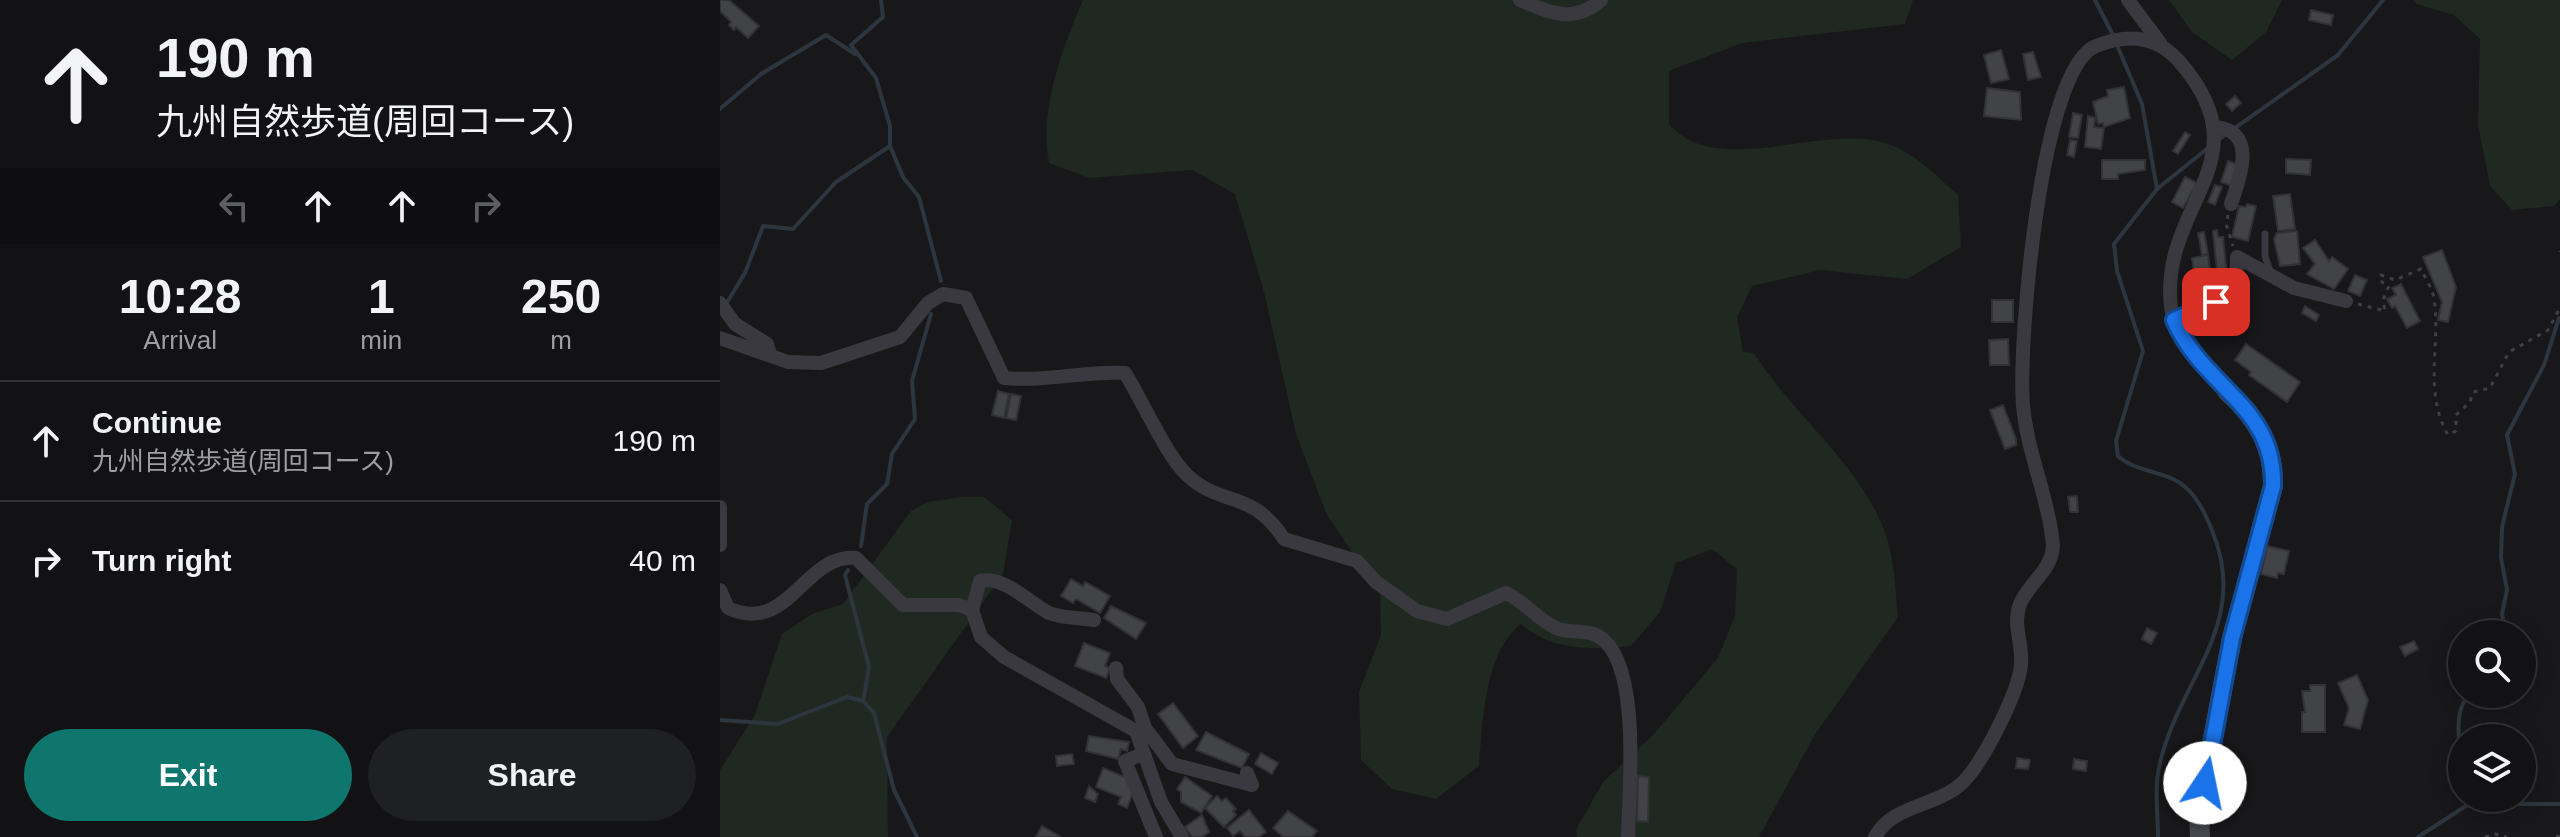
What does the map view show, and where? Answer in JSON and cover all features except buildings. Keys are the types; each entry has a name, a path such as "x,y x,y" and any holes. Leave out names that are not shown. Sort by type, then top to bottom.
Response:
{"street":[{"path":"1520,0 1552,14 1573,16 1590,10 1601,0"},
{"path":"2128,0 2201,91 2222,131 2240,144 2245,164 2231,204"},
{"path":"1875,837 1888,819 1959,786 1971,774 2018,682 2021,653 2015,625 2020,603 2047,568 2053,546 2023,405 2022,345 2030,252 2056,112 2066,81 2078,60 2097,46 2130,38 2160,43"},
{"path":"2200,837 2199,812 2232,638 2273,486 2274,464 2268,441 2246,408 2186,347 2174,320 2172,265 2222,131"},
{"path":"2174,320 2229,299 2236,293 2237,257 2294,288 2346,301"},
{"path":"720,338 788,362 821,363 900,337 928,303 943,294 966,298 1004,378 1025,380 1089,371 1125,373 1186,474 1211,490 1259,510 1269,517 1284,539 1357,561 1376,582 1417,611 1447,619 1506,593 1524,602 1558,629 1597,636 1611,651 1630,709 1628,836"},
{"path":"723,308 735,324 767,344 770,354"},
{"path":"720,507 720,545"},
{"path":"720,590 728,608 754,616 769,611 826,567 847,557 856,558 903,605 959,605 972,610"},
{"path":"1094,620 1050,613 1032,599 990,579 980,581 972,610 981,637 1004,657 1140,729 1172,764 1252,785 1247,773"},
{"path":"1116,668 1117,679 1138,707 1143,754 1161,802 1182,837"},
{"path":"1143,754 1125,761 1156,837"}],"lane":[{"path":"2265,234 2265,256 2272,276"}],"path":[{"path":"2231,204 2226,224 2237,257"},
{"path":"2346,301 2385,311 2383,300 2389,286 2380,281 2381,275 2395,280 2421,269 2434,296 2432,369 2440,421 2448,435 2456,431 2456,415 2470,402 2473,392 2490,388 2509,352 2548,330 2560,308"},
{"path":"2485,837 2495,834 2507,837"}],"shaded area":[{"path":"1083,0 1913,0 1905,24 1742,43 1669,71 1669,124 1690,140 1715,148 1743,149 1834,139 1862,139 1888,144 1917,159 1958,195 1961,247 1907,279 1820,270 1752,286 1737,317 1743,352 1754,353 1868,497 1888,543 1898,617 1814,736 1759,837 1577,837 1576,830 1603,782 1654,734 1718,658 1735,616 1737,569 1712,549 1676,563 1660,612 1631,646 1573,647 1546,639 1521,624 1499,652 1493,670 1484,710 1479,766 1436,799 1392,789 1361,760 1359,692 1381,635 1380,593 1327,515 1296,434 1264,292 1235,194 1192,170 1090,178 1049,163 1047,122 1054,80"},
{"path":"2169,0 2282,0 2266,32 2232,60 2192,32"},
{"path":"2413,0 2560,0 2560,199 2554,206 2512,210 2490,186 2478,124 2480,39 2454,15"},
{"path":"984,497 1012,520 1003,574 887,737 888,837 720,837 720,770 755,715 782,634 812,614 843,604 911,511 928,502"}],"waterway":[{"path":"881,0 883,17 851,45 876,78 890,126 890,146 903,177 919,197 941,281"},
{"path":"2095,0 2114,37"},
{"path":"2218,140 2338,55 2383,0"},
{"path":"720,109 761,74 826,35 855,54"},
{"path":"2117,45 2142,104 2157,189 2114,244 2117,271 2143,351 2116,441 2118,456 2134,466 2169,477 2189,491 2208,520 2222,566 2223,596 2218,624 2169,733 2160,763 2158,837"},
{"path":"726,304 745,273 763,226 793,229 836,182 890,146"},
{"path":"2157,189 2208,148"},
{"path":"861,546 867,504 887,484 892,454 915,419 912,381 931,314"},
{"path":"2503,620 2507,590 2501,558 2502,527 2515,474 2507,435 2544,365 2559,318"},
{"path":"848,570 845,575 869,667 863,701"},
{"path":"720,720 778,724 847,697 863,701 874,713 894,790 917,837"},
{"path":"2459,724 2461,708"},
{"path":"2418,837 2469,804 2560,804"}],"route":[{"path":"2205,783 2232,638 2273,486 2274,464 2268,441 2246,408 2199,364 2186,347 2174,320 2216,302"}]}
